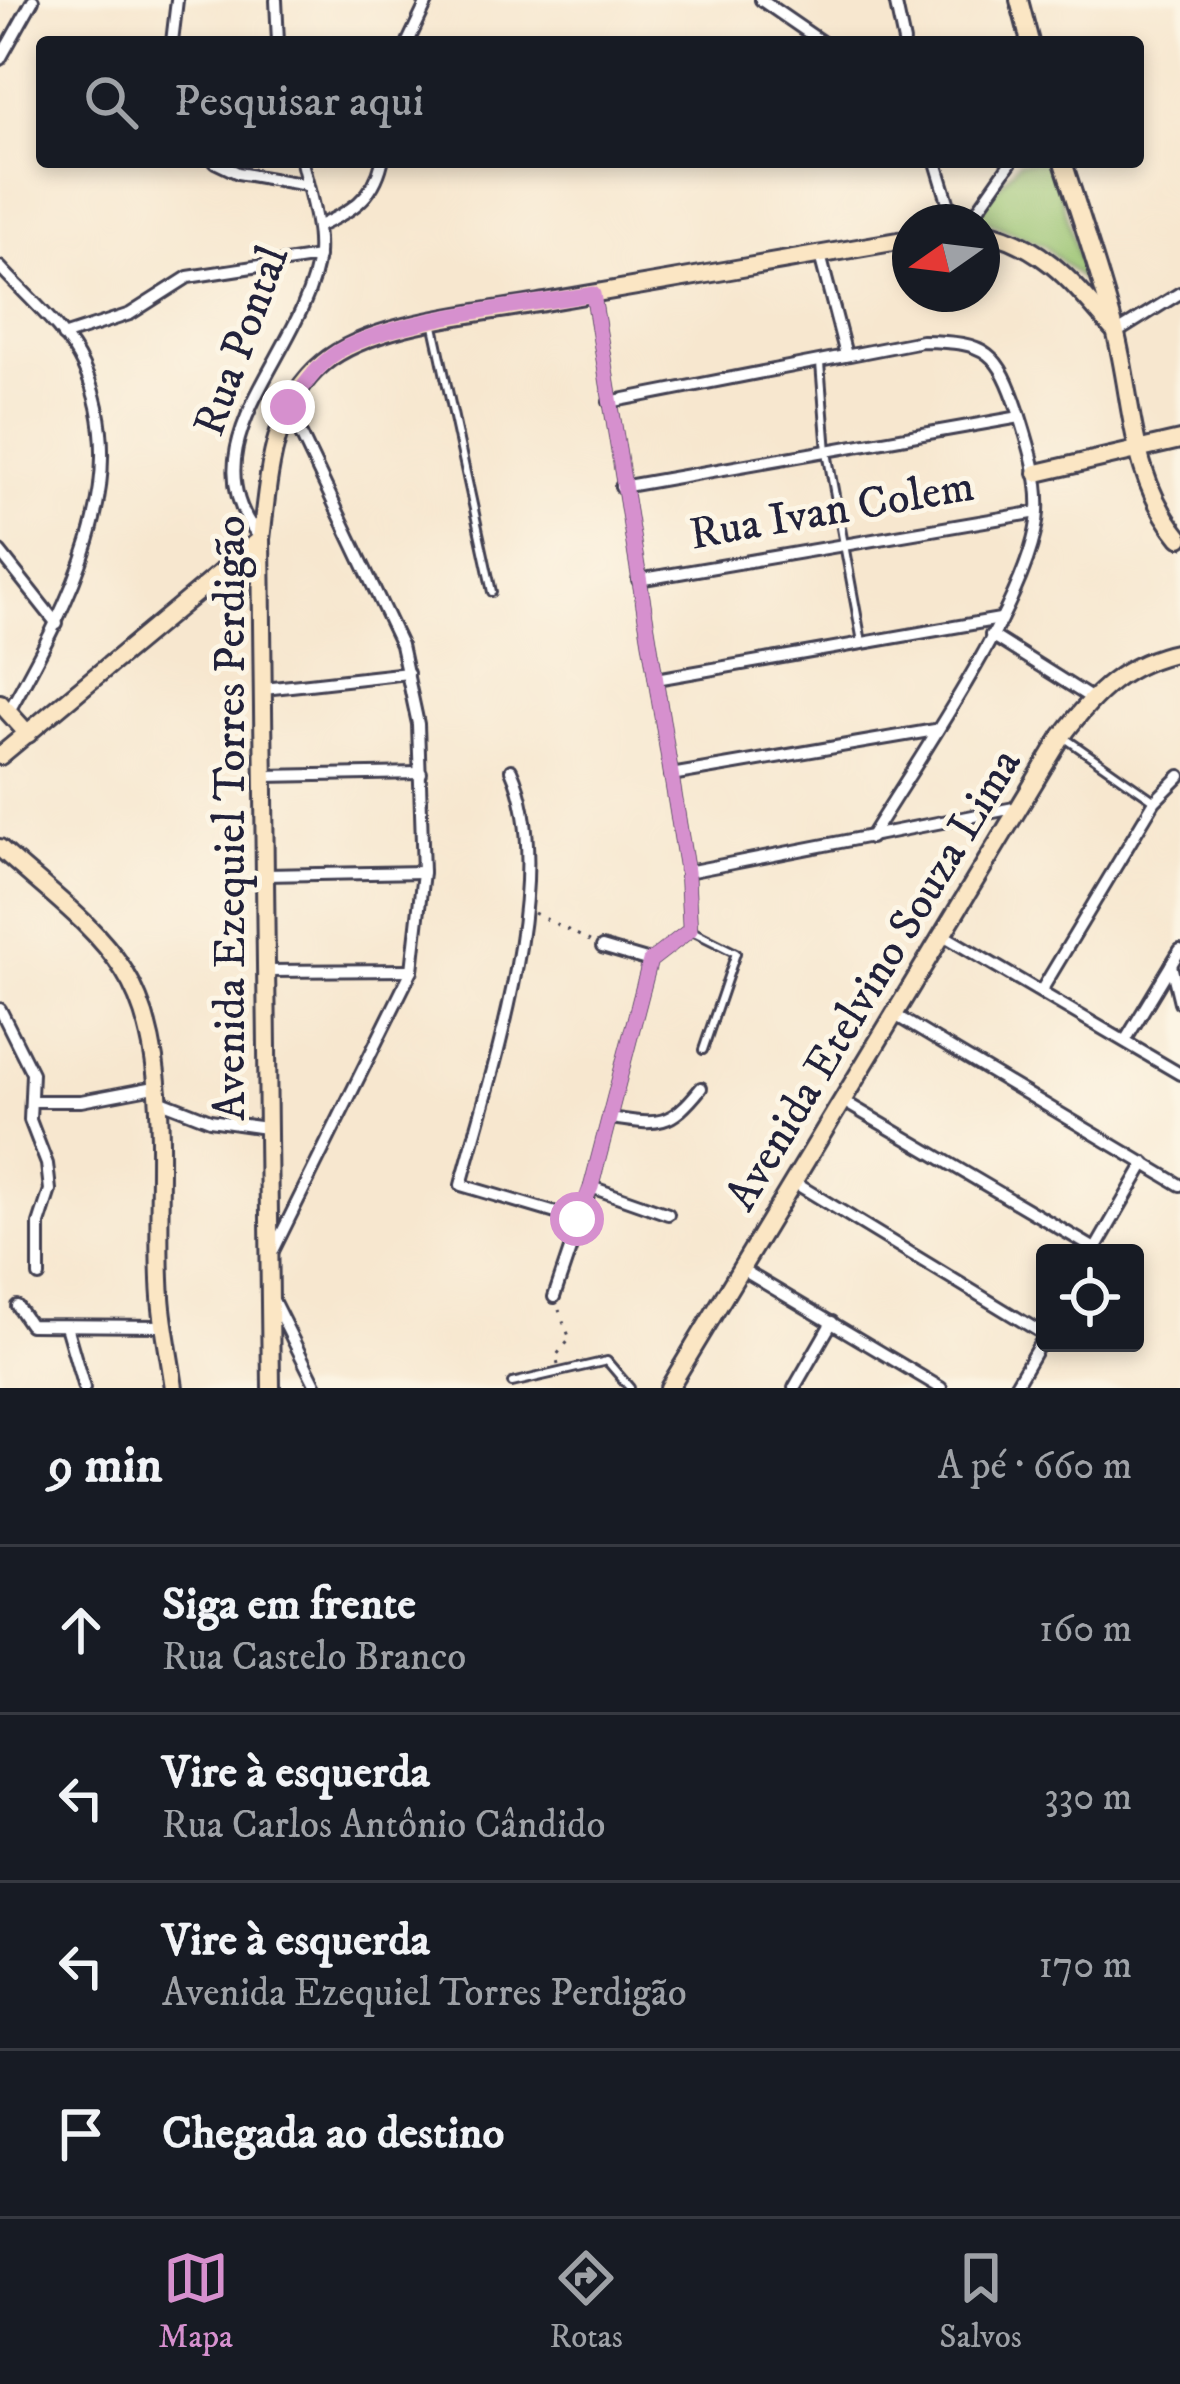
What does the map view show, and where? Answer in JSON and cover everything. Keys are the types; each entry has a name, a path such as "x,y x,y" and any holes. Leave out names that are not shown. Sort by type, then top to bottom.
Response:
{"street":[{"path":"0,59 33,0"},
{"path":"173,36 177,0"},
{"path":"275,0 278,36"},
{"path":"411,36 428,0"},
{"path":"761,0 813,36"},
{"path":"895,0 903,36"},
{"path":"1019,0 1028,36"},
{"path":"228,168 308,185"},
{"name":"Rua Pontal","path":"261,539 244,519 232,480 241,426 305,298 318,256 317,227 304,168"},
{"path":"317,227 360,206 380,168"},
{"path":"938,168 949,204"},
{"path":"982,204 1007,168"},
{"path":"1066,168 1116,333 1135,451 1159,512 1180,538"},
{"path":"1000,239 1040,253 1063,271 1116,333"},
{"name":"Avenida Ezequiel Torres Perdigão","path":"271,1388 261,539 275,440 288,407 320,365 347,346 433,322 892,242"},
{"path":"820,255 846,355"},
{"path":"63,336 130,314 188,277 318,256"},
{"path":"0,267 83,365 96,409 100,494 57,624 4,708 28,734"},
{"path":"1116,333 1180,293"},
{"path":"554,1297 591,1187 650,961 690,930 687,872 593,294"},
{"path":"609,401 922,341 970,343 1002,365 1036,473 1038,512 1024,575 871,838"},
{"path":"271,1256 412,970 423,872 421,773 408,673 380,592 288,407"},
{"path":"621,487 1020,417"},
{"path":"1036,473 1180,440"},
{"name":"Rua Ivan Colem","path":"638,580 1038,512"},
{"path":"0,756 261,539"},
{"path":"0,552 57,624"},
{"path":"656,679 1000,619"},
{"path":"991,635 1090,698"},
{"name":"Avenida Etelvino Souza Lima","path":"669,1388 1063,736 1090,698 1119,674 1180,652"},
{"path":"264,688 408,673"},
{"path":"671,775 935,730"},
{"path":"511,770 528,826 515,983 461,1185 577,1219"},
{"path":"264,776 421,773"},
{"path":"1041,992 1155,801 1180,776"},
{"path":"687,872 1019,807"},
{"path":"0,848 97,937 124,970 142,1007 156,1093 165,1326 174,1388"},
{"path":"265,875 423,872"},
{"path":"944,934 1180,1074"},
{"path":"602,947 650,961"},
{"path":"1124,1041 1180,950"},
{"path":"1171,965 1180,1002"},
{"path":"265,971 412,970"},
{"path":"0,1009 32,1073 30,1120 50,1190 40,1224 39,1276"},
{"path":"895,1015 1180,1185"},
{"path":"610,1118 658,1124 679,1115 700,1088"},
{"path":"34,1100 81,1101 156,1093 210,1120 266,1128"},
{"path":"843,1101 1082,1244"},
{"path":"1098,1244 1145,1163"},
{"path":"795,1183 1036,1330"},
{"path":"591,1187 668,1214"},
{"path":"743,1270 941,1388"},
{"path":"271,1295 317,1388"},
{"path":"17,1306 30,1325 165,1326"},
{"path":"794,1388 832,1322"},
{"path":"66,1326 84,1388"},
{"path":"1014,1388 1036,1350"}],"lane":[{"path":"433,322 492,592"},
{"path":"820,363 827,452 862,642"},
{"path":"1063,736 1155,801"},
{"path":"690,930 736,953 703,1050"},
{"path":"512,1384 607,1361 630,1388"}],"path":[{"path":"521,907 602,947"},
{"path":"554,1297 570,1339 556,1356 560,1372"}],"green space":[{"path":"1014,168 1054,168 1085,283 1044,246 1000,227 1000,204 983,204"}],"route":[{"path":"288,407 320,365 347,346 433,322 593,294 687,872 690,930 650,961 591,1187 577,1219"}]}
